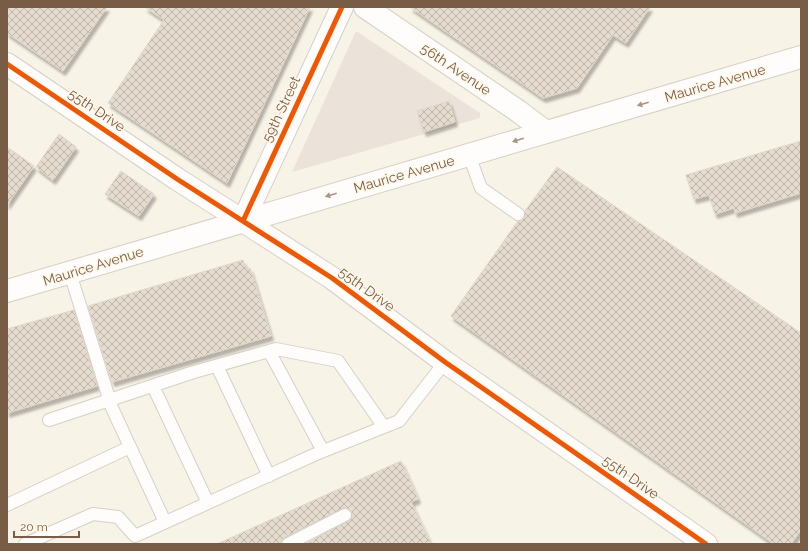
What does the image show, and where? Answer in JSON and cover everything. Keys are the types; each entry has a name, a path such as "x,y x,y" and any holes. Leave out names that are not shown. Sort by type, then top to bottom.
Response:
{"street":[{"name":"59th Street","path":"243,221 342,7"},
{"name":"56th Avenue","path":"365,7 518,111 546,132"},
{"name":"Maurice Avenue","path":"7,291 801,57"},
{"name":"55th Drive","path":"7,64 177,179 332,278 445,362 706,544"}],"lane":[{"path":"469,155 481,188 518,214"},
{"path":"70,273 110,400 165,522"},
{"path":"49,420 152,386 276,349 338,360 384,427"},
{"path":"269,351 324,451"},
{"path":"25,544 93,514 118,517 135,540 165,522 324,451 399,421 445,362"},
{"path":"217,366 268,476"},
{"path":"152,386 208,503"},
{"path":"7,505 130,447"},
{"path":"288,544 346,515"}],"shaded area":[{"path":"356,31 480,113 480,118 292,172"}],"building":[{"path":"7,7 107,7 63,71 7,33"},
{"path":"145,7 310,7 227,183 108,103 164,20"},
{"path":"410,7 650,7 626,43 613,35 577,88 543,98"},
{"path":"449,101 455,122 424,132 417,111"},
{"path":"59,134 76,147 53,180 36,167"},
{"path":"801,141 801,193 735,213 734,208 715,214 709,195 694,199 686,175"},
{"path":"7,147 34,166 7,205"},
{"path":"557,167 801,333 801,530 791,544 774,544 451,316 518,221 524,218 525,211"},
{"path":"121,171 154,194 139,216 105,194"},
{"path":"243,260 246,269 250,268 271,336 112,382 88,306"},
{"path":"74,310 97,386 7,413 7,329"},
{"path":"401,461 418,499 411,502 431,544 305,544 351,519 352,512 345,508 285,537 281,544 217,544"}],"cycle path":[{"path":"243,221 342,7"},
{"path":"7,64 177,179 332,278 445,362 706,544"}]}
